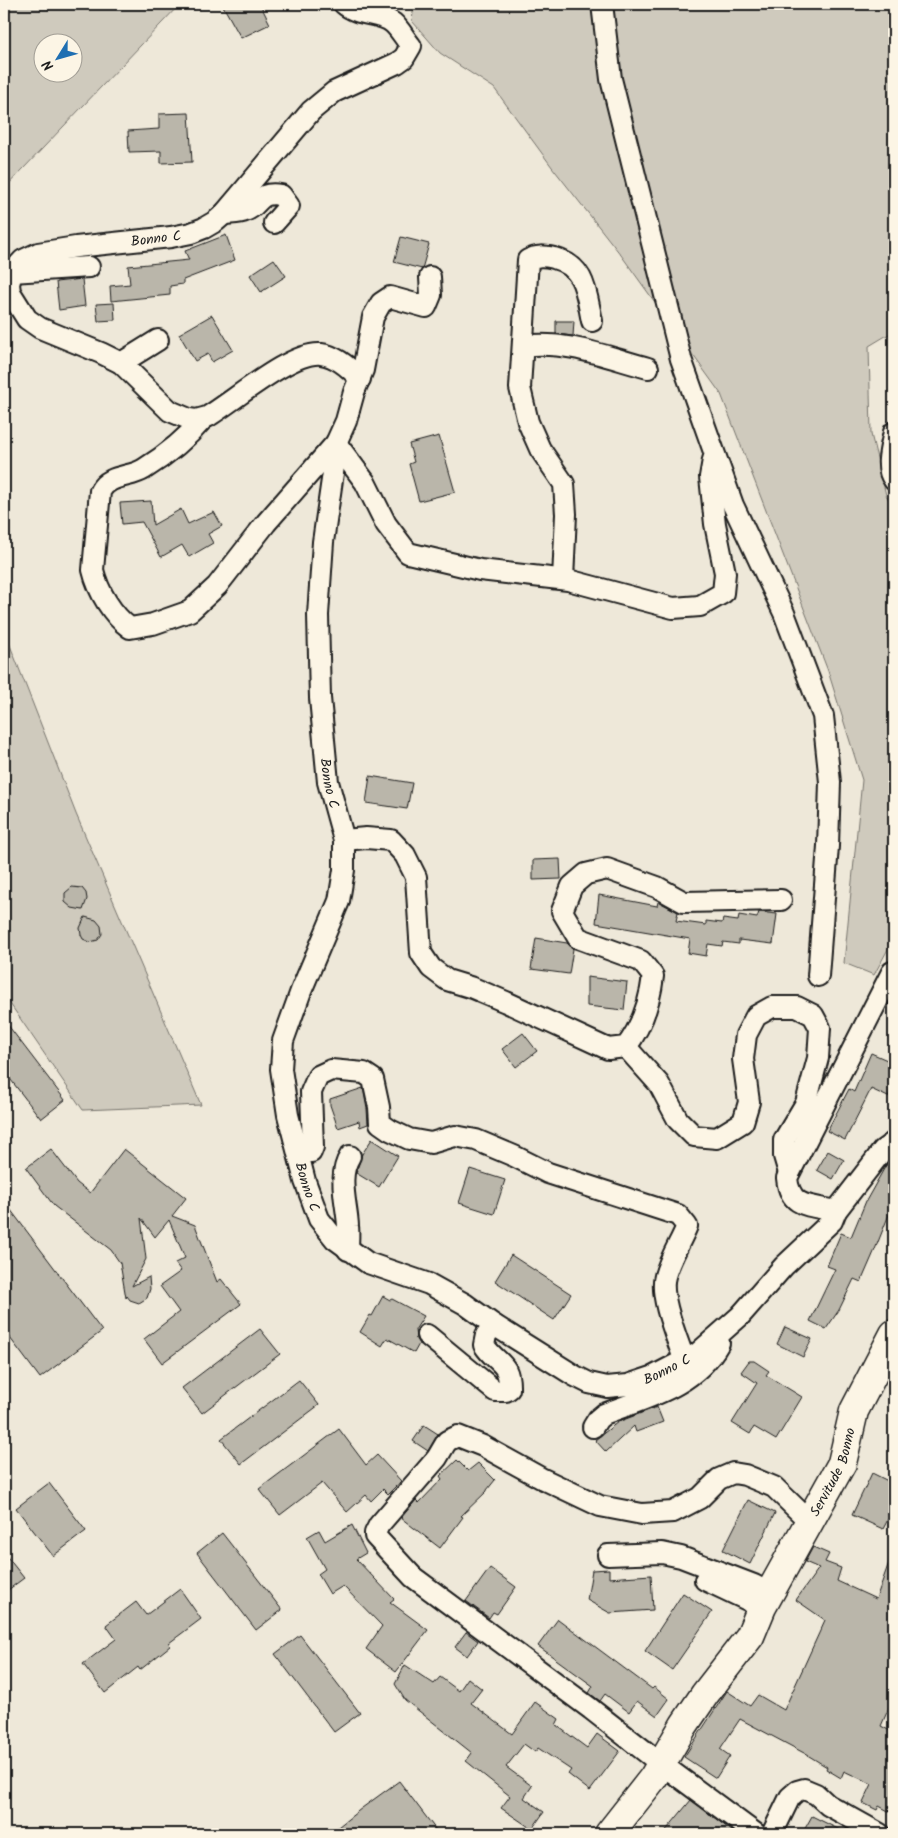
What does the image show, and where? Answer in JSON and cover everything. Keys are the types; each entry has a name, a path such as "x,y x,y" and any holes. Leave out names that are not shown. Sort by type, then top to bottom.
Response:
{"street":[{"name":"Bonno C","path":"12,272 22,260 38,253 76,246 191,234 216,221 285,141 334,92 404,58 411,46 394,24 386,19 356,12 346,4"},
{"path":"602,4 611,79 681,359 733,505 784,613 823,716 830,782 828,846 818,976"},
{"path":"224,214 244,212 253,207 261,196 281,195 289,206 274,223"},
{"path":"563,579 566,514 564,484 540,449 528,422 520,388 528,260 536,255 564,261 575,268 583,282 592,321"},
{"path":"90,267 12,272 9,284 10,292 27,318 40,328 102,353 121,363 170,411 189,419 208,417 282,366 303,356 313,354 330,357 342,363 360,379"},
{"path":"203,418 184,438 143,470 112,479 104,484 100,491 93,570 96,582 104,598 121,622 130,628 153,624 190,610 217,586 266,523 336,444 364,370 373,317 381,303 390,298 426,307 431,295 430,277"},
{"path":"121,363 158,340"},
{"path":"523,346 562,346 648,368"},
{"path":"894,432 889,454 891,476 894,480"},
{"path":"336,444 365,482 386,524 408,553 480,570 563,579 673,608 700,606 723,593 725,573 715,524 710,477 714,453"},
{"name":"Bonno C","path":"336,444 323,542 318,616 320,698 328,781 344,840 344,870 339,901 301,991 284,1041 281,1069 288,1115 305,1181 319,1219 335,1239 368,1263 429,1284 465,1304 494,1325 575,1376 589,1383 606,1387 628,1385 652,1377 698,1353 727,1328 784,1266 832,1221 836,1212 883,1150 894,1142"},
{"path":"344,840 366,838 391,840 404,855 416,877 421,953 431,968 447,980 473,988 506,1002 608,1049 626,1047 634,1037 650,999 653,976 641,961 578,938 562,911 572,886 586,874 607,869 657,887 684,902 781,900"},
{"path":"836,1212 817,1206 806,1206 792,1197 786,1178 892,972"},
{"path":"626,1047 659,1084 678,1120 694,1136 717,1138 743,1122 749,1102 743,1059 746,1035 756,1016 772,1007 797,1007 813,1015 820,1028 818,1058 806,1103 784,1140 784,1156 789,1172"},
{"path":"298,1153 311,1152 313,1148 311,1092 318,1076 330,1070 364,1073 372,1078 376,1085 380,1123 409,1139 431,1143 455,1136 476,1140 548,1173 678,1215 687,1226 666,1270 663,1296 684,1359"},
{"path":"348,1250 344,1171 350,1156"},
{"path":"427,1336 496,1390 506,1391 509,1379 505,1367 484,1345 486,1335 494,1325"},
{"path":"593,1427 604,1414 678,1385 711,1358 727,1328"},
{"name":"Servitude Bonno","path":"609,1834 653,1778 660,1763 705,1694 750,1636 766,1600 842,1463 854,1411 894,1334"},
{"path":"756,1834 413,1577 375,1533 379,1525 437,1458 447,1440 458,1436 483,1446 541,1478 600,1506 642,1514 673,1512 700,1498 719,1479 733,1473 745,1475 774,1487 809,1521"},
{"path":"608,1555 662,1553 681,1557 754,1585 766,1600"},
{"path":"684,1572 724,1588 766,1600"},
{"path":"772,1834 790,1797 797,1791 804,1789 816,1794 828,1804 880,1834"}],"shaded area":[{"path":"4,4 180,4 4,189"},
{"path":"414,4 894,4 894,331 869,346 871,434 886,495 894,508 894,938 874,975 844,963 862,780 828,671 721,394 621,255 552,167 494,88 440,53 412,21"},
{"path":"4,630 76,814 201,1105 83,1110 4,995"}],"building":[{"path":"222,4 260,4 270,24 241,38"},
{"path":"189,113 192,162 161,163 161,151 129,152 128,131 159,129 159,114"},
{"path":"226,235 235,260 183,280 183,284 170,286 170,295 111,301 110,286 130,284 128,266 189,260 185,251"},
{"path":"401,237 429,244 422,269 394,262"},
{"path":"274,259 286,276 261,292 250,275"},
{"path":"82,279 85,306 59,310 56,282"},
{"path":"114,303 115,320 98,321 96,304"},
{"path":"212,315 233,350 212,362 208,354 195,361 179,334"},
{"path":"556,321 574,321 573,336 556,334"},
{"path":"439,436 455,492 419,501 409,464 414,462 409,444"},
{"path":"151,501 153,525 181,509 188,524 214,512 222,526 208,534 213,543 189,557 182,545 161,557 142,522 122,524 120,503"},
{"path":"370,776 412,783 407,809 366,803"},
{"path":"560,859 561,879 533,880 533,860"},
{"path":"72,887 82,888 86,893 87,899 83,910 72,908 65,902 65,893"},
{"path":"599,895 657,906 659,902 678,912 676,921 706,925 706,921 722,923 723,919 738,921 739,915 757,918 759,912 777,914 773,944 739,940 739,944 723,942 722,946 708,944 706,956 688,953 690,939 596,923"},
{"path":"85,917 96,920 101,926 102,934 98,940 90,942 83,939 80,928"},
{"path":"536,938 567,943 573,949 569,974 531,969"},
{"path":"587,977 627,982 624,1010 587,1006"},
{"path":"4,1020 65,1100 41,1119 4,1071"},
{"path":"523,1033 537,1051 516,1067 502,1049"},
{"path":"871,1053 894,1063 894,1083 888,1097 871,1089 845,1140 827,1131 849,1089 854,1092"},
{"path":"363,1088 368,1124 360,1127 359,1121 338,1128 330,1105 330,1099"},
{"path":"372,1139 398,1156 379,1187 356,1173 362,1154"},
{"path":"51,1149 77,1183 90,1193 124,1149 186,1198 172,1216 195,1225 217,1282 221,1279 241,1304 162,1363 144,1339 179,1312 160,1286 181,1271 175,1263 185,1258 169,1220 155,1237 141,1218 146,1259 132,1286 149,1277 150,1289 147,1298 139,1303 130,1300 127,1296 126,1298 120,1263 111,1250 54,1206 26,1168"},
{"path":"828,1151 844,1160 833,1179 817,1170"},
{"path":"894,1156 894,1202 861,1282 854,1279 839,1310 826,1329 810,1321 835,1269 827,1266 841,1233 851,1237 866,1201 885,1167"},
{"path":"470,1169 505,1180 494,1214 459,1203"},
{"path":"4,1201 102,1331 40,1378 4,1330"},
{"path":"511,1255 571,1294 554,1320 495,1281"},
{"path":"383,1296 424,1316 415,1330 416,1339 419,1344 414,1353 387,1338 382,1346 360,1332"},
{"path":"785,1327 812,1339 803,1357 777,1344"},
{"path":"260,1329 280,1354 202,1413 182,1388"},
{"path":"749,1361 754,1361 769,1371 766,1375 802,1397 776,1440 754,1427 750,1434 732,1423 757,1383 741,1372"},
{"path":"299,1380 319,1405 241,1464 221,1439"},
{"path":"657,1407 663,1422 636,1432 634,1426 606,1452 595,1440 618,1422"},
{"path":"424,1425 438,1434 428,1451 413,1441"},
{"path":"339,1429 366,1465 377,1455 401,1481 388,1494 383,1489 371,1501 366,1495 347,1512 322,1483 280,1515 259,1489"},
{"path":"457,1460 468,1471 478,1463 495,1480 487,1491 461,1516 463,1517 440,1548 401,1518 416,1500 419,1503 442,1479 440,1476"},
{"path":"872,1473 894,1484 894,1508 883,1529 852,1515"},
{"path":"49,1483 86,1531 53,1556 16,1508"},
{"path":"748,1500 775,1513 750,1564 723,1550"},
{"path":"352,1525 366,1553 356,1559 394,1599 390,1602 428,1630 396,1672 366,1649 382,1626 343,1586 330,1594 318,1574 325,1569 307,1537 319,1530 325,1541"},
{"path":"222,1533 282,1610 256,1630 197,1553"},
{"path":"813,1547 829,1554 825,1562 841,1568 837,1581 876,1599 892,1554 894,1554 894,1696 881,1726 894,1733 894,1814 879,1806 877,1810 863,1803 872,1784 844,1771 841,1778 804,1753 740,1719 720,1749 730,1756 716,1778 684,1757 727,1691 750,1706 758,1695 784,1710 825,1620 796,1600 819,1568 805,1562"},
{"path":"4,1553 24,1578 4,1593"},
{"path":"490,1568 516,1587 497,1614 493,1612 489,1618 466,1601"},
{"path":"609,1569 609,1578 651,1575 653,1610 610,1613 587,1600 592,1570"},
{"path":"180,1589 201,1619 169,1643 170,1646 140,1670 138,1667 105,1693 83,1664 116,1639 106,1625 136,1602 146,1615"},
{"path":"683,1593 712,1612 672,1670 645,1651"},
{"path":"558,1619 652,1689 654,1687 669,1699 657,1716 637,1701 629,1712 605,1694 600,1701 589,1693 593,1686 538,1646"},
{"path":"466,1632 478,1641 467,1656 455,1647"},
{"path":"300,1635 360,1713 334,1732 275,1654"},
{"path":"405,1665 434,1684 440,1677 459,1691 468,1678 482,1689 471,1703 512,1734 535,1702 559,1719 556,1725 587,1748 597,1734 620,1751 590,1791 568,1774 571,1770 538,1748 535,1752 524,1744 506,1767 532,1786 524,1798 544,1812 532,1829 501,1808 510,1796 466,1761 472,1753 405,1700 395,1684"},
{"path":"399,1781 439,1834 329,1834 362,1808"},
{"path":"691,1800 736,1834 663,1834"},
{"path":"812,1816 848,1834 802,1834"}]}
